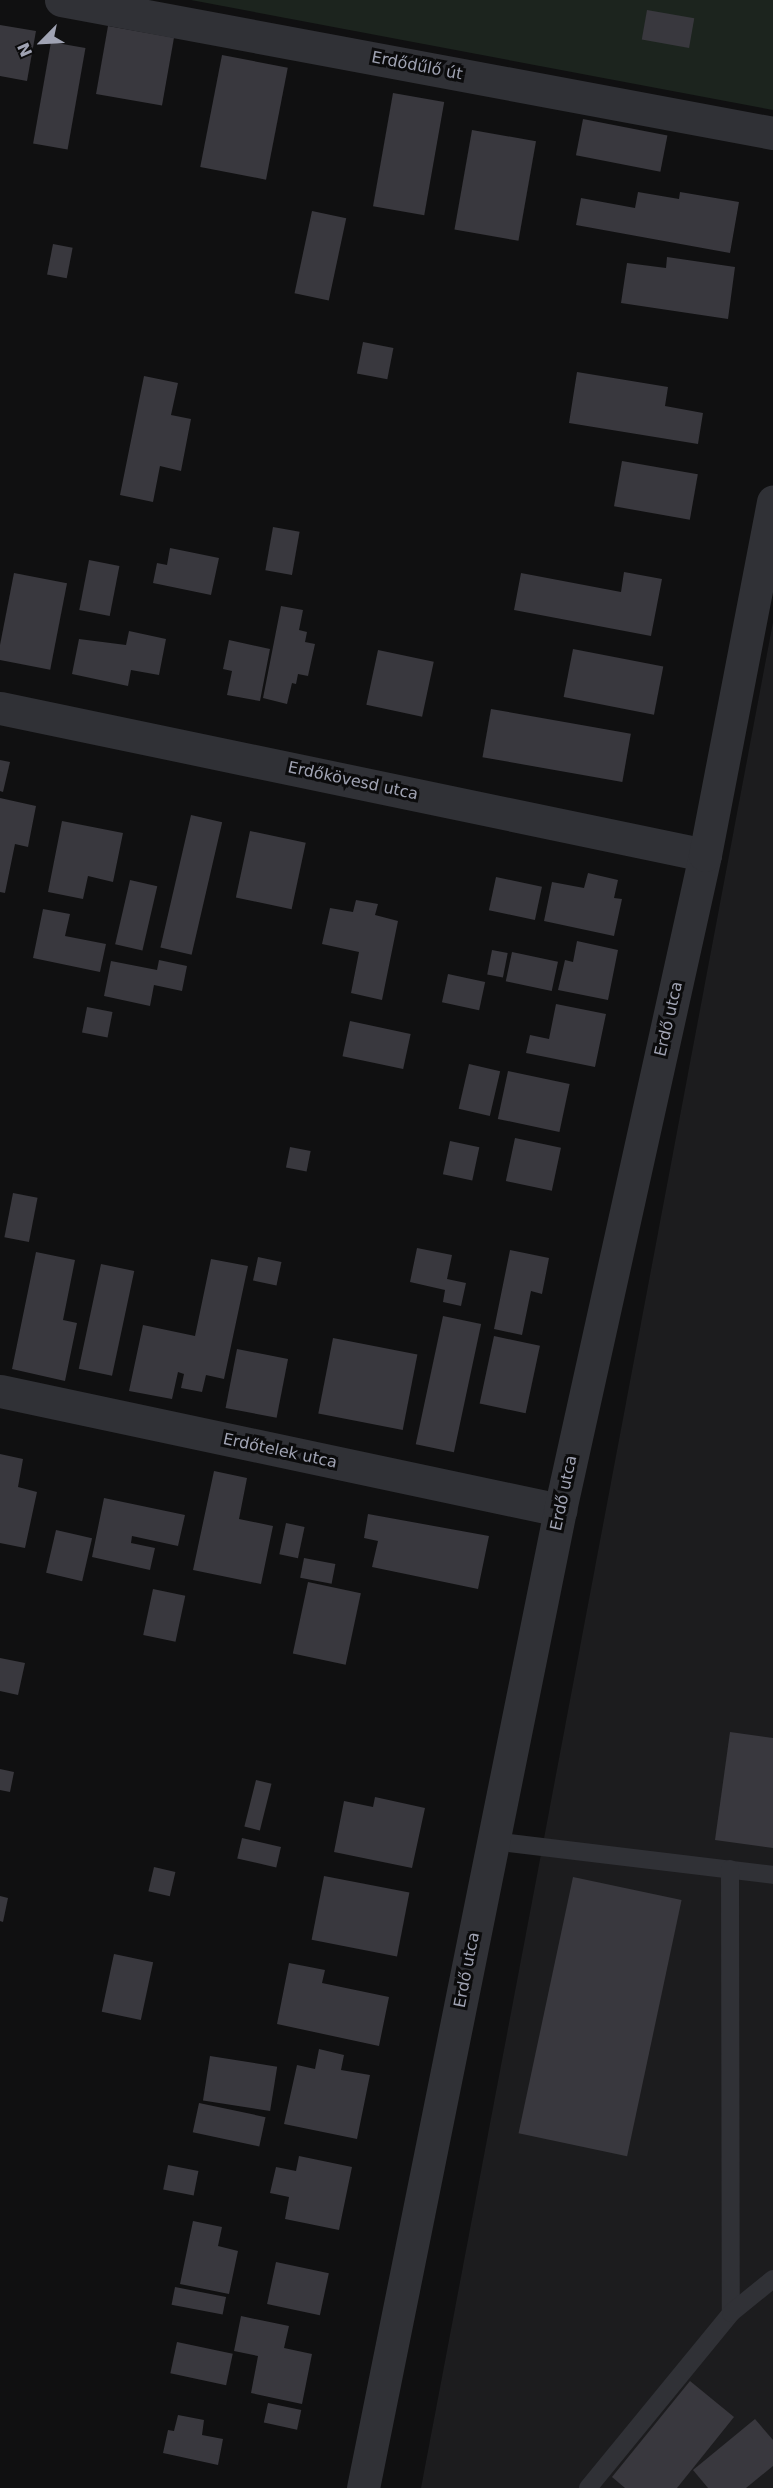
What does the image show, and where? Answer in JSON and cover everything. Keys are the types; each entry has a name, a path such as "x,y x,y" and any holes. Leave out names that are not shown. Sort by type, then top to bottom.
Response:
{"street":[{"name":"Erdődűlő út","path":"61,0 773,132"},
{"name":"Erdő utca","path":"363,2488 560,1510 705,855 773,501"},
{"name":"Erdőkövesd utca","path":"0,708 705,855"},
{"name":"Erdőtelek utca","path":"0,1391 560,1510"}],"lane":[{"path":"493,1841 773,1875"},
{"path":"729,1869 731,2313"},
{"path":"588,2488 731,2313 773,2278"}],"shaded area":[{"path":"191,0 773,0 773,110"},
{"path":"773,622 773,2488 421,2488 542,1849"}],"building":[{"path":"647,10 694,18 689,48 642,40"},
{"path":"0,25 36,31 27,81 0,76"},
{"path":"108,26 174,38 162,106 96,94"},
{"path":"51,42 85,48 68,150 33,143"},
{"path":"222,55 288,68 266,180 200,167"},
{"path":"393,93 444,102 424,215 373,206"},
{"path":"583,119 667,135 660,172 576,155"},
{"path":"472,130 536,141 518,241 454,229"},
{"path":"638,192 679,199 680,192 739,202 730,253 576,225 581,198 635,208"},
{"path":"312,211 346,218 329,300 295,293"},
{"path":"53,244 73,248 67,278 47,274"},
{"path":"667,257 735,267 728,319 621,303 627,263 666,268"},
{"path":"363,342 393,348 387,379 357,373"},
{"path":"577,372 668,387 665,406 703,413 698,444 569,423"},
{"path":"144,376 178,383 171,415 191,419 181,471 160,466 153,502 120,495"},
{"path":"622,461 698,474 690,520 614,506"},
{"path":"273,527 300,532 292,575 265,570"},
{"path":"170,548 219,558 211,595 153,583 157,563 167,565"},
{"path":"89,560 119,566 110,616 79,610"},
{"path":"624,572 662,579 651,636 514,610 521,573 621,592"},
{"path":"14,573 67,583 50,670 0,660 0,645"},
{"path":"281,606 303,610 299,630 307,632 305,642 315,644 308,676 298,674 296,684 292,683 287,704 263,698"},
{"path":"129,631 166,639 159,675 131,670 128,686 72,674 79,639 126,645"},
{"path":"229,640 270,649 260,701 227,695 232,671 223,669"},
{"path":"573,649 663,667 654,715 564,697"},
{"path":"378,650 434,662 422,717 366,705"},
{"path":"491,709 631,734 622,782 482,757"},
{"path":"0,760 10,762 3,792 0,791"},
{"path":"0,798 36,806 28,847 15,844 5,893 0,892"},
{"path":"191,815 222,822 192,955 160,948"},
{"path":"62,821 123,833 113,882 88,876 83,899 48,892"},
{"path":"250,831 306,843 292,909 236,898"},
{"path":"588,873 618,880 614,898 622,899 614,936 544,921 552,882 584,888"},
{"path":"496,877 542,887 535,920 489,910"},
{"path":"130,880 157,886 142,951 115,944"},
{"path":"356,900 378,904 375,915 398,921 382,1000 351,993 359,952 322,944 330,908 353,912"},
{"path":"43,909 70,914 65,936 106,944 100,972 33,958"},
{"path":"577,941 618,950 608,1000 558,990 565,960 573,962"},
{"path":"492,950 508,953 503,978 487,975"},
{"path":"512,952 558,962 552,991 506,981"},
{"path":"159,960 187,966 182,991 154,985 150,1006 104,996 111,961 157,970"},
{"path":"448,974 485,982 479,1010 442,1002"},
{"path":"556,1004 606,1014 595,1067 526,1053 530,1035 549,1039"},
{"path":"87,1007 113,1012 108,1037 82,1033"},
{"path":"350,1021 411,1034 403,1069 343,1056"},
{"path":"469,1064 500,1071 490,1116 459,1109"},
{"path":"508,1071 570,1084 559,1132 498,1119"},
{"path":"515,1138 561,1148 552,1191 506,1181"},
{"path":"450,1141 479,1147 472,1180 443,1174"},
{"path":"290,1147 311,1151 307,1172 286,1168"},
{"path":"13,1193 38,1198 29,1242 4,1237"},
{"path":"417,1248 452,1255 447,1279 466,1283 461,1306 443,1302 445,1290 410,1282"},
{"path":"510,1250 549,1258 542,1294 531,1291 522,1335 494,1329"},
{"path":"36,1252 75,1260 63,1320 77,1323 65,1381 12,1369"},
{"path":"258,1257 281,1262 276,1285 253,1280"},
{"path":"211,1259 248,1266 224,1379 206,1375 202,1392 181,1388 184,1374 178,1372 172,1399 129,1391 143,1325 195,1336"},
{"path":"101,1264 134,1271 112,1376 79,1369"},
{"path":"443,1316 481,1324 454,1452 416,1444"},
{"path":"494,1336 540,1346 526,1413 480,1403"},
{"path":"333,1338 417,1354 403,1430 318,1414"},
{"path":"237,1349 288,1359 277,1418 226,1408"},
{"path":"0,1454 23,1459 18,1487 37,1492 25,1548 0,1543"},
{"path":"214,1471 247,1478 239,1519 273,1526 261,1584 193,1570"},
{"path":"104,1498 185,1515 178,1546 132,1536 131,1543 155,1548 150,1570 92,1557"},
{"path":"368,1514 489,1536 478,1589 372,1567 378,1541 364,1538"},
{"path":"286,1523 305,1527 298,1558 279,1554"},
{"path":"56,1530 92,1538 82,1581 46,1573"},
{"path":"304,1558 335,1564 332,1584 300,1578"},
{"path":"308,1582 361,1593 346,1665 293,1653"},
{"path":"153,1589 185,1596 176,1642 143,1635"},
{"path":"0,1658 25,1663 18,1695 0,1691"},
{"path":"730,1732 773,1738 773,1848 715,1840"},
{"path":"0,1769 14,1772 10,1792 0,1790"},
{"path":"256,1780 272,1784 260,1830 244,1827"},
{"path":"375,1797 425,1808 412,1868 334,1852 344,1801 373,1807"},
{"path":"242,1838 281,1847 276,1867 237,1858"},
{"path":"154,1867 175,1872 170,1896 148,1891"},
{"path":"324,1876 409,1893 397,1956 312,1940"},
{"path":"573,1877 682,1900 627,2156 519,2133"},
{"path":"0,1896 8,1898 3,1922 0,1921"},
{"path":"114,1954 153,1962 141,2020 102,2012"},
{"path":"289,1963 325,1970 322,1983 389,1997 379,2046 277,2024"},
{"path":"319,2049 344,2055 341,2070 370,2075 357,2139 284,2124 297,2065 315,2069"},
{"path":"210,2056 277,2067 270,2111 203,2100"},
{"path":"199,2103 266,2117 259,2146 193,2132"},
{"path":"299,2156 352,2167 339,2230 285,2219 289,2197 270,2193 276,2167 296,2171"},
{"path":"168,2165 198,2171 194,2195 163,2190"},
{"path":"193,2221 222,2227 218,2246 238,2251 229,2294 180,2284"},
{"path":"276,2262 329,2273 320,2315 267,2304"},
{"path":"175,2287 226,2297 223,2315 172,2305"},
{"path":"241,2316 289,2326 284,2348 312,2354 302,2404 251,2393 258,2356 234,2351"},
{"path":"177,2342 233,2354 226,2385 170,2373"},
{"path":"690,2381 734,2417 677,2488 625,2488 612,2477"},
{"path":"268,2403 301,2410 297,2430 264,2423"},
{"path":"178,2415 204,2420 202,2435 223,2439 218,2465 163,2453 168,2430 174,2431"},
{"path":"755,2419 773,2440 773,2466 746,2488 708,2488 693,2470"}]}
